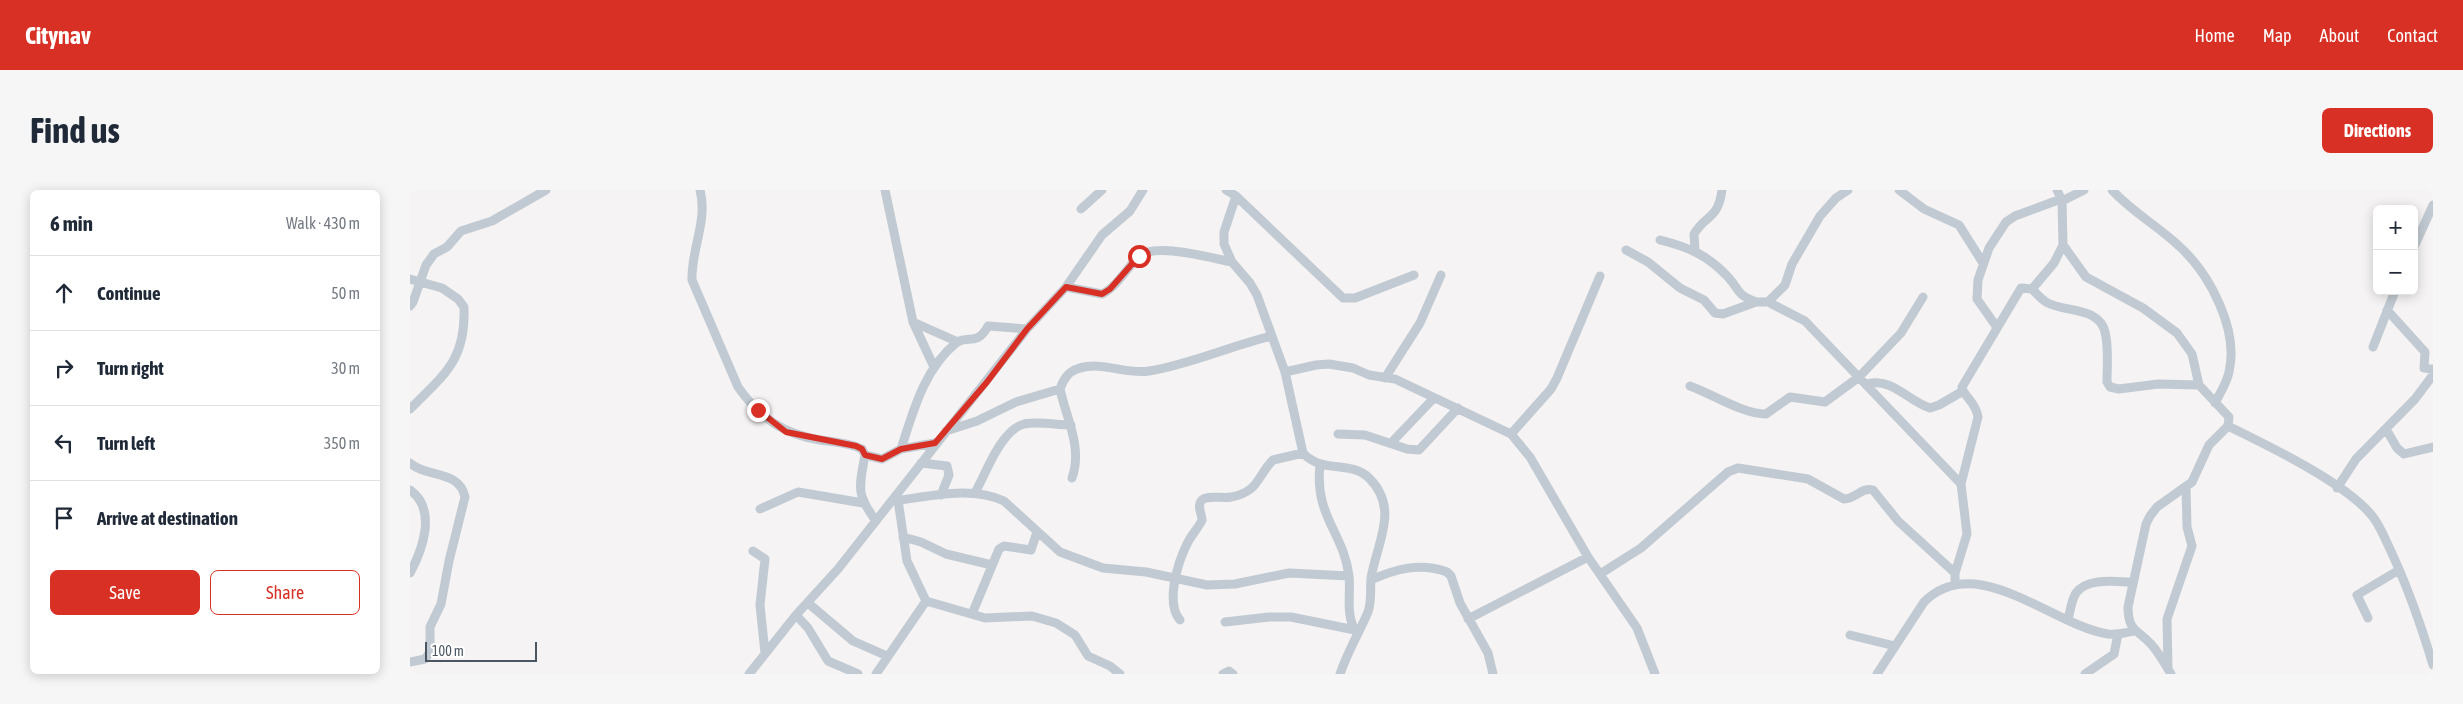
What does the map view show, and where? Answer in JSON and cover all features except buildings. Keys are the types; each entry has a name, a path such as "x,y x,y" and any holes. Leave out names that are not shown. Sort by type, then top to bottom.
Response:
{"street":[{"path":"410,306 413,302 414,280 429,258 447,248 461,231 492,221 546,190"},
{"path":"700,190 703,205 692,280 738,387 758,410 786,432 856,446 862,449 865,455 861,482 863,503 876,522"},
{"path":"885,190 912,322 934,367"},
{"path":"1081,209 1102,190"},
{"path":"749,674 796,615 895,501 935,443 987,382 1027,329 1066,287 1102,235 1130,211 1143,190"},
{"path":"1226,190 1236,196 1343,298 1355,298 1414,275"},
{"path":"1695,250 1694,234 1714,215 1720,204 1722,190"},
{"path":"1768,302 1785,285 1792,264 1820,216 1836,198 1848,190"},
{"path":"1899,190 1924,209 1959,225 1983,264"},
{"path":"2032,289 2054,263 2063,245 2062,200 2057,190"},
{"path":"1996,326 1977,299 1978,280 1989,248 2006,222 2015,216 2062,200 2084,190"},
{"path":"2112,190 2125,204 2181,247 2196,265 2226,319 2231,341 2230,370 2215,403"},
{"path":"1236,196 1224,232 1224,244 1232,262 1258,295 1270,336 1285,372 1303,453 1309,460 1320,465 1360,472 1369,478 1382,498 1386,519 1371,580 1368,610 1356,631 1340,674"},
{"path":"2418,238 2433,206"},
{"path":"1660,240 1695,250 1728,277 1743,298 1756,302 1768,302 1805,321 1962,484"},
{"path":"2063,245 2086,277 2142,308 2177,333 2192,354 2199,384 2228,418 2228,426 2210,445 2192,482 2157,506 2150,516 2133,582 2128,619 2134,631 2151,644 2169,672"},
{"path":"1066,287 1102,294 1110,289 1139,256 1150,250 1182,253 1232,262"},
{"path":"1626,250 1648,262 1680,288 1704,300 1715,313 1723,314 1756,302"},
{"path":"1386,378 1420,323 1441,275"},
{"path":"1510,434 1551,389 1600,276"},
{"path":"410,409 454,362 460,349 465,321 464,307 458,298 442,288 414,280"},
{"path":"1867,384 1882,383 1891,386 1930,408 1940,405 1962,391 1963,384 2020,288 2032,289 2046,302 2065,309 2086,313 2101,322 2106,332 2107,382 2110,387 2119,389 2158,384 2199,384"},
{"path":"2374,347 2393,295"},
{"path":"1690,386 1705,390 1735,406 1766,414 1790,397 1825,402 1859,377 1901,333 1923,296"},
{"path":"2387,310 2425,352 2424,368 2433,369"},
{"path":"912,322 958,342 976,340 984,333 988,326 1027,329"},
{"path":"945,431 977,421 1016,402 1060,388 1068,375 1076,369 1095,365 1136,372 1150,371 1194,360 1270,336"},
{"path":"901,449 923,389 934,367 958,342"},
{"path":"1285,372 1329,364 1353,368 1369,375 1395,379 1510,434 1530,457 1588,557 1638,628 1655,674"},
{"path":"2337,488 2356,459 2415,399 2433,375"},
{"path":"1060,388 1071,425 1076,458 1072,478"},
{"path":"1955,583 1955,572 1967,534 1962,484 1978,417 1973,401 1962,391"},
{"path":"1391,443 1434,398"},
{"path":"1338,434 1365,435 1407,449 1420,450 1458,408"},
{"path":"975,493 1006,437 1018,426 1032,423 1071,425"},
{"path":"2228,426 2264,443 2337,488 2372,515 2399,570 2433,665"},
{"path":"2386,429 2397,448 2404,454 2433,447"},
{"path":"865,455 882,459 901,449 935,443"},
{"path":"1180,620 1174,610 1174,580 1187,542 1202,520 1199,506 1201,500 1206,497 1231,497 1246,492 1262,478 1273,460 1303,453"},
{"path":"410,462 417,469 453,479 463,490 465,497 449,561 441,604 430,627 430,652 425,659 410,662"},
{"path":"921,463 944,464 947,466 949,475 941,495"},
{"path":"1320,465 1320,497 1326,518 1346,560 1349,576 1348,605 1356,631"},
{"path":"1600,574 1641,548 1728,472 1738,468 1808,479 1844,499 1851,498 1865,489 1873,490 1898,521 1955,572"},
{"path":"2169,672 2166,619 2192,546 2187,527 2186,487"},
{"path":"410,490 423,504 425,522 421,548 410,573"},
{"path":"760,509 798,492 863,503"},
{"path":"895,501 975,493 1004,501 1060,552 1071,558 1103,568 1146,572 1174,580 1222,585 1289,573 1349,576"},
{"path":"895,501 908,561 926,601 972,614 998,618 1032,616 1056,622 1075,635 1088,656 1110,666 1120,674"},
{"path":"972,614 1002,546 1031,550 1037,532"},
{"path":"903,538 921,542 946,554 992,565"},
{"path":"753,551 765,559 760,605 765,653"},
{"path":"1468,619 1588,557"},
{"path":"1371,580 1396,569 1407,567 1447,572 1468,619 1488,653 1490,673"},
{"path":"2368,618 2357,595 2399,570"},
{"path":"2068,620 2076,593 2081,589 2095,583 2133,582"},
{"path":"1877,674 1924,602 1932,594 1955,583 1979,584 2004,591 2093,630 2118,634 2134,631"},
{"path":"876,674 926,601"},
{"path":"808,602 853,641 887,656"},
{"path":"796,615 808,628 828,660 858,674"},
{"path":"1225,622 1291,617 1356,631"},
{"path":"2085,674 2114,654 2118,634"},
{"path":"1850,635 1895,646"},
{"path":"1223,674 1229,671 1233,674"}],"route":[{"path":"758,410 786,432 816,440 856,446 862,449 865,455 872,458 882,459 901,449 935,443 987,382 1027,329 1066,287 1102,294 1110,289 1139,256"}]}
